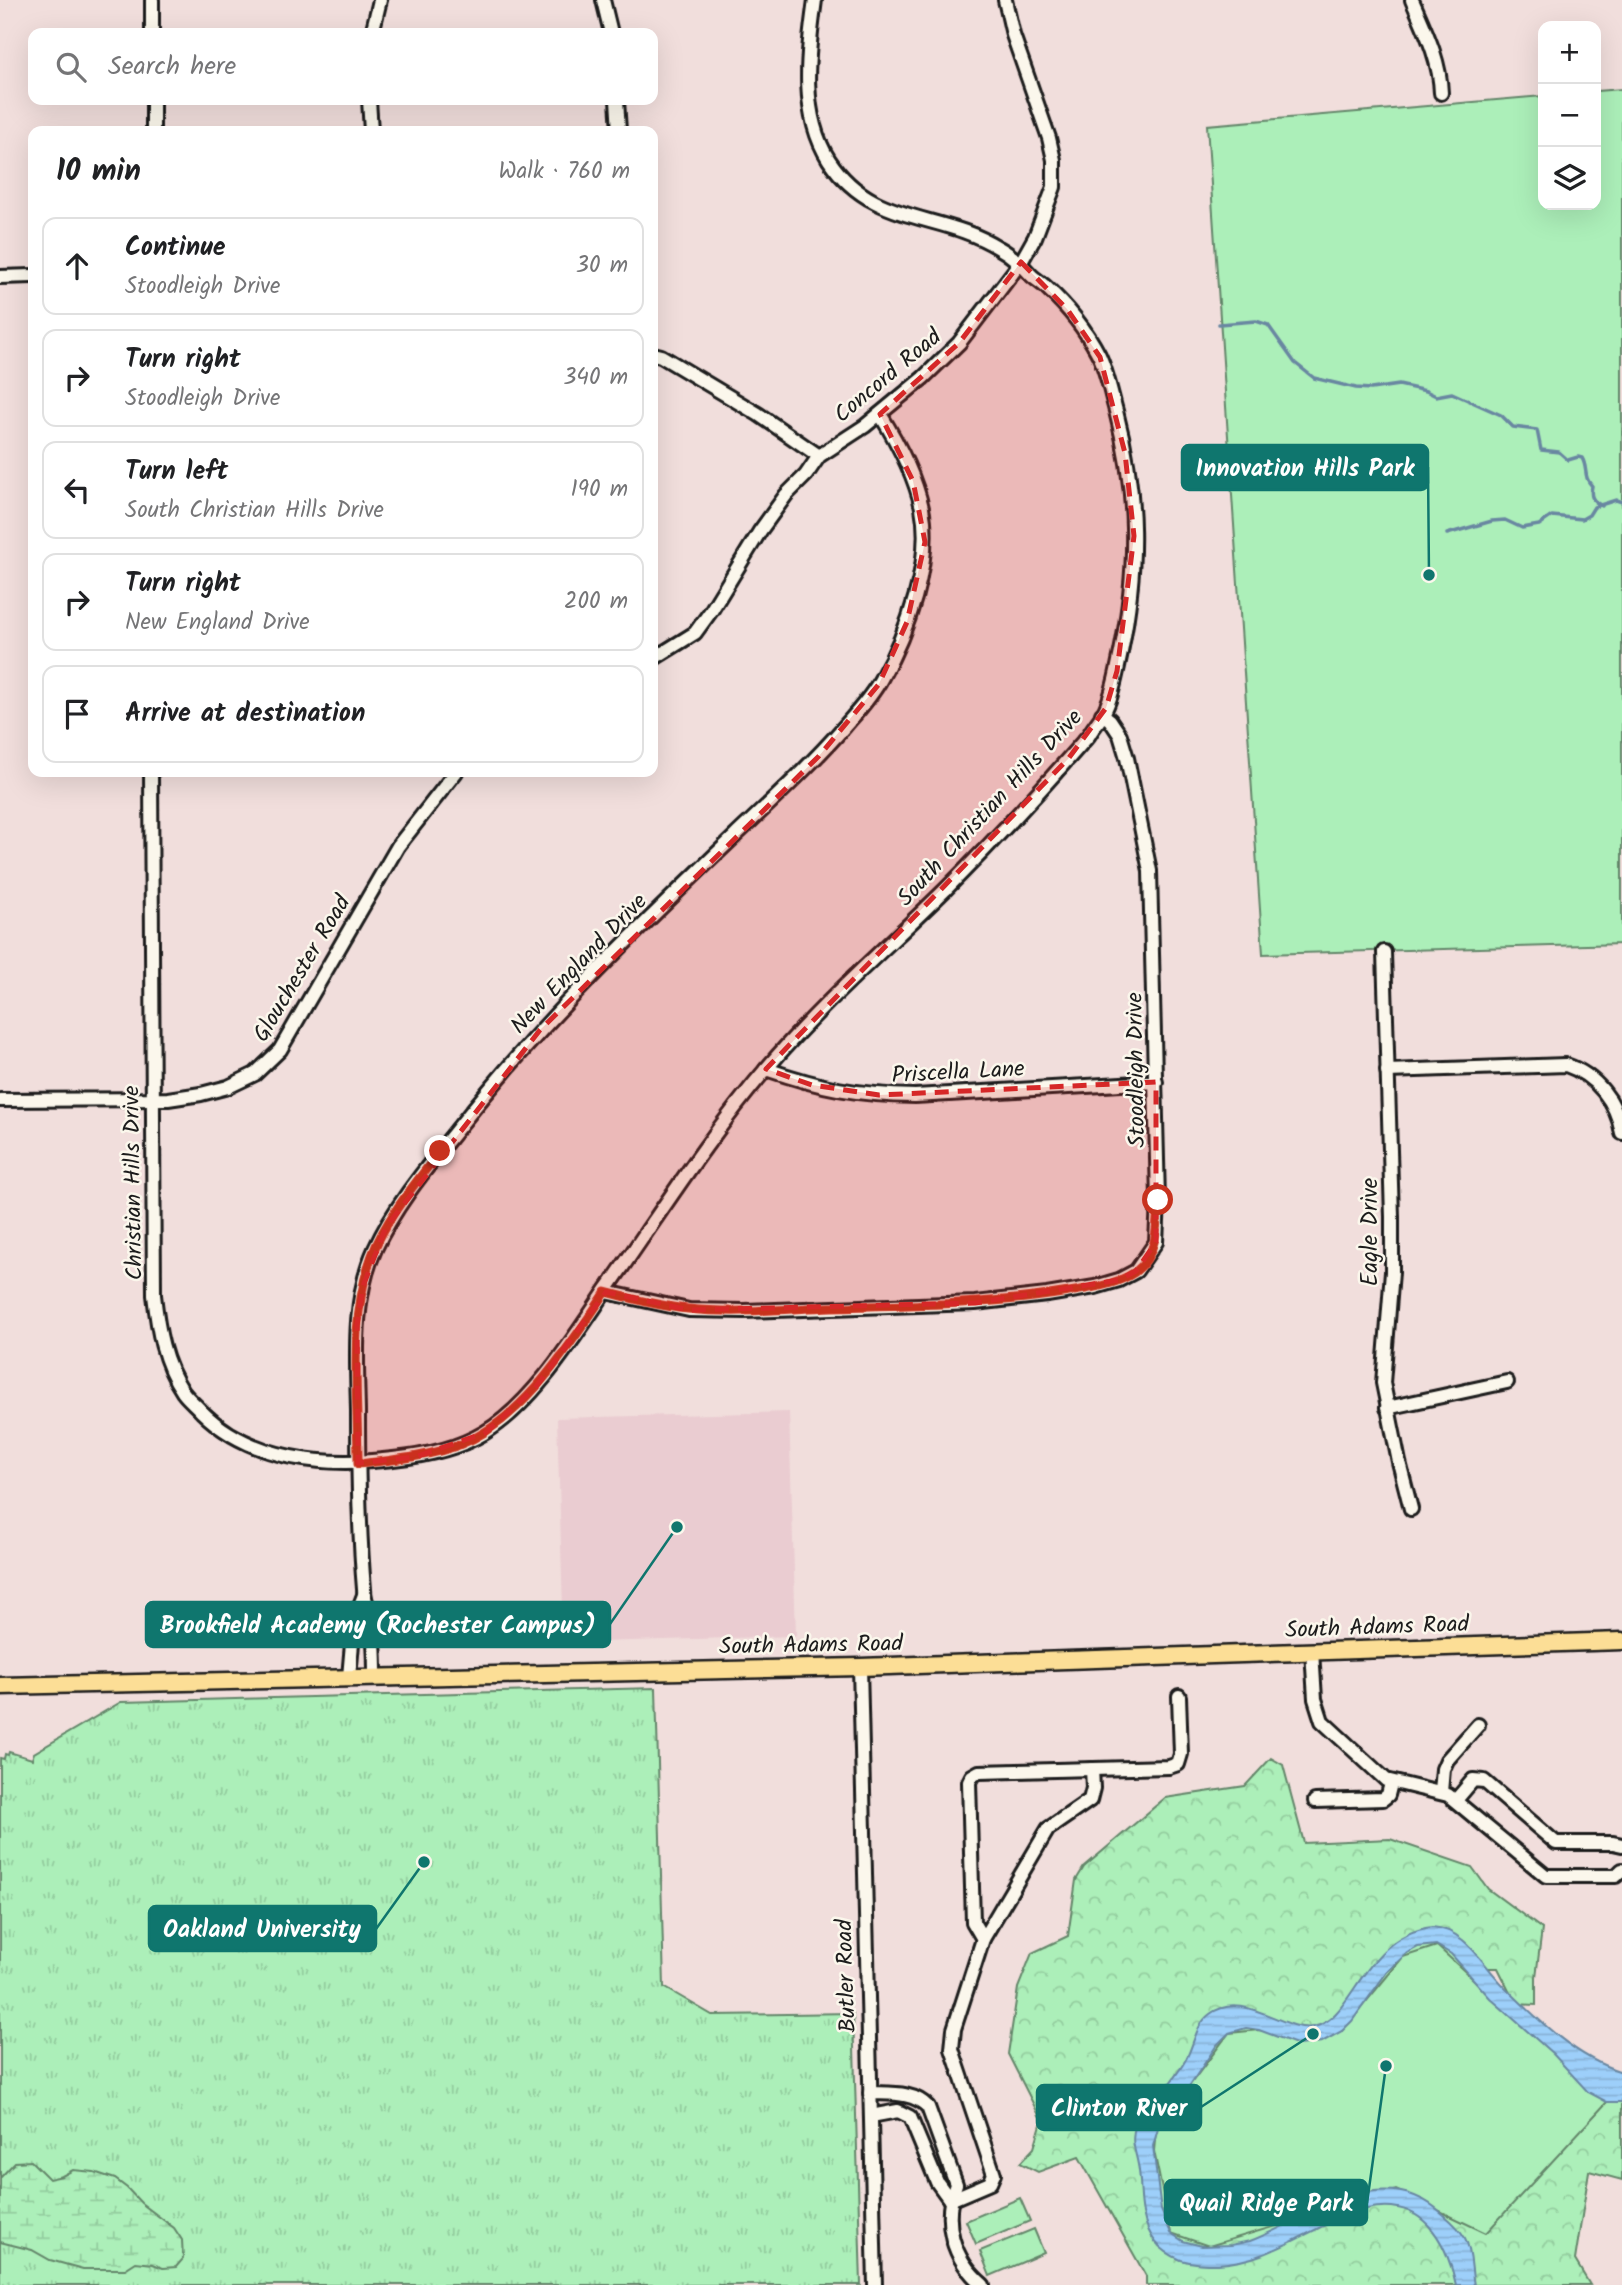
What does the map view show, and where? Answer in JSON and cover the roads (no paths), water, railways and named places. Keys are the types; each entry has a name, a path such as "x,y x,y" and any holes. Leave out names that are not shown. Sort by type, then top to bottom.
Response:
{"main road":[{"name":"South Adams Road","path":"0,1686 860,1667 1622,1641"}],"street":[{"path":"152,0 152,28"},
{"path":"373,28 380,0"},
{"path":"603,0 610,28"},
{"name":"South Christian Hills Drive","path":"358,1464 415,1457 458,1446 485,1433 535,1388 571,1342 720,1126 766,1069 800,1031 947,888 1089,735 1102,714 1117,671 1128,616 1134,536 1125,453 1114,401 1100,357 1067,309 1021,262 997,246 966,232 901,214 870,201 848,184 829,160 814,133 808,83 815,0"},
{"name":"Concord Road","path":"658,656 695,632 760,531 786,495 806,475 818,456 865,426 923,378 959,343 1021,262 1046,212 1054,187 1054,160 1049,138 1013,35 1005,0"},
{"path":"1412,0 1429,39 1440,75 1441,93"},
{"path":"153,105 153,126"},
{"path":"369,105 371,126"},
{"path":"617,105 620,126"},
{"path":"0,277 28,276"},
{"path":"658,355 758,414 818,456"},
{"name":"New England Drive","path":"376,1677 371,1620 364,1594 358,1464 357,1325 363,1286 373,1254 386,1227 440,1151 540,1030 611,954 818,757 879,684 907,622 925,542 923,509 904,455 880,414"},
{"name":"Stoodleigh Drive","path":"606,1292 689,1310 744,1311 975,1303 1095,1287 1119,1280 1136,1271 1156,1242 1158,1200 1150,872 1127,758 1120,735 1110,719 1102,714"},
{"name":"Christian Hills Drive","path":"151,777 154,1295 159,1336 184,1394 211,1420 232,1435 264,1450 301,1460 358,1464"},
{"name":"Glouchester Road","path":"0,1100 152,1100 190,1096 228,1087 254,1074 280,1050 397,846 452,777"},
{"name":"Eagle Drive","path":"1384,951 1392,1272 1383,1363 1387,1408 1411,1509"},
{"path":"1387,1071 1566,1065 1589,1076 1600,1087 1617,1112 1622,1133"},
{"name":"Priscella Lane","path":"766,1069 812,1085 880,1095 915,1096 1156,1082"},
{"path":"1387,1408 1507,1382"},
{"name":"New England Drive","path":"349,1678 354,1621 364,1594"},
{"path":"1312,1651 1315,1699 1322,1721 1391,1783 1441,1792 1456,1800 1546,1876 1616,1876 1622,1870"},
{"name":"Butler Road","path":"860,1667 875,2285"},
{"path":"983,1938 974,1922 969,1782 972,1776 979,1772 1169,1768 1178,1764 1181,1754 1179,1696"},
{"path":"1441,1792 1443,1769 1447,1760 1478,1726"},
{"path":"950,2200 990,2183 994,2174 952,2049 954,2029 983,1938 1048,1829 1090,1800 1093,1788 1092,1769"},
{"path":"1456,1800 1473,1780 1484,1781 1556,1843 1622,1845"},
{"path":"1315,1801 1383,1799 1388,1795 1391,1783"},
{"path":"870,2093 912,2096 922,2100 928,2107 956,2183 950,2200 949,2222 954,2245 963,2263 983,2285"},
{"path":"871,2116 898,2111 910,2116 937,2182 950,2200"}],"water":[{"path":"1432,1927 1444,1929 1464,1941 1505,1987 1573,2048 1622,2072 1622,2102 1607,2102 1588,2092 1553,2054 1490,1998 1451,1954 1436,1945 1418,1947 1407,1953 1387,1972 1352,2021 1342,2031 1322,2042 1299,2045 1246,2028 1229,2033 1217,2045 1188,2088 1160,2122 1153,2146 1161,2210 1171,2233 1183,2241 1202,2246 1250,2241 1346,2197 1371,2191 1396,2191 1420,2198 1443,2214 1460,2231 1469,2249 1474,2285 1456,2285 1446,2252 1438,2238 1417,2215 1403,2209 1367,2209 1348,2215 1277,2249 1239,2261 1218,2264 1190,2262 1181,2260 1161,2248 1151,2236 1143,2213 1133,2142 1134,2130 1180,2069 1205,2019 1223,2008 1236,2006 1249,2008 1289,2024 1313,2027 1327,2021 1339,2010 1374,1961 1390,1946 1408,1934"}],"waterway":[{"path":"1219,324 1256,321 1268,325 1295,363 1314,378 1356,388 1399,385 1436,396 1452,393 1501,415 1513,427 1537,430 1541,450 1559,452 1568,460 1582,458 1587,479 1592,486 1592,498 1602,506"},
{"path":"1447,534 1492,521 1505,520 1522,528 1539,525 1552,516 1582,519 1589,515 1594,507 1616,500 1622,502"}],"place":[{"name":"Innovation Hills Park","path":"1429,575"},
{"name":"Brookfield Academy (Rochester Campus)","path":"677,1527"},
{"name":"Oakland University","path":"424,1862"},
{"name":"Clinton River","path":"1313,2034"},
{"name":"Quail Ridge Park","path":"1386,2066"}]}
